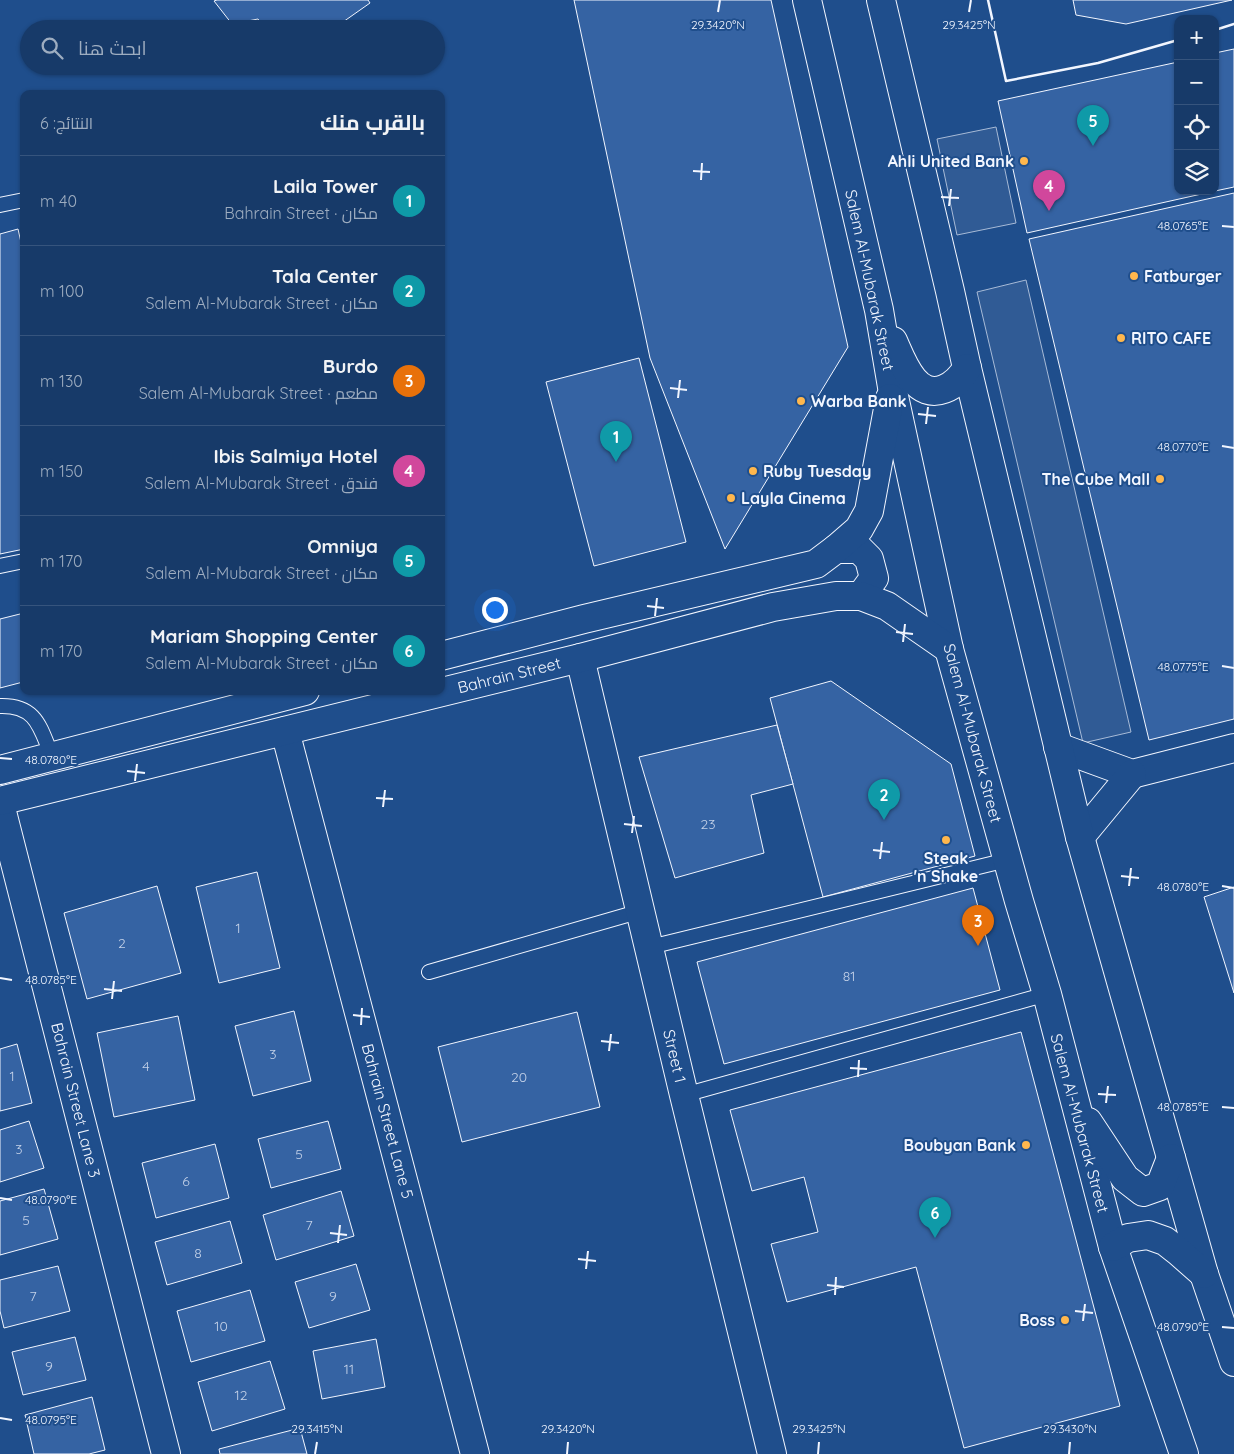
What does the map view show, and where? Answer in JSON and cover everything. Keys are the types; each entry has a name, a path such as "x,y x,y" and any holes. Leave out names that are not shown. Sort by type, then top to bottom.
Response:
{"street":[{"name":"Salem Al-Mubarak Street","path":"807,0 879,310 892,387 949,649 1047,994 1112,1247 1184,1454"},
{"path":"881,0 1080,837 1204,1274 1234,1362"},
{"path":"879,310 907,370 919,385 925,389 941,390 956,383 967,368"},
{"path":"445,655 584,619 816,564 859,529 869,511 892,387"},
{"path":"836,549 859,549 869,559 874,578 861,596"},
{"name":"Bahrain Street","path":"445,691 773,607 836,596 861,596 887,606 949,649"},
{"name":"Street 1","path":"580,658 772,1454"},
{"path":"0,770 247,699 276,695"},
{"name":"Bahrain Street","path":"0,802 430,695"},
{"name":"Bahrain Street Lane 5","path":"285,731 475,1454"},
{"path":"1058,747 1132,774 1234,748"},
{"path":"1080,837 1132,774"},
{"name":"Bahrain Street Lane 3","path":"0,802 166,1454"},
{"path":"1076,1104 1125,1178 1144,1192 1160,1186 1171,1158"},
{"path":"1112,1247 1128,1238 1148,1235 1165,1241 1204,1274"}],"lane":[{"path":"0,205 20,201"},
{"path":"0,566 20,562"},
{"path":"0,706 11,706 25,711 36,720 52,756"},
{"path":"650,947 1008,860"},
{"path":"430,972 641,911"},
{"path":"684,1095 1047,994"}],"shaded area":[{"path":"996,127 1016,223 957,235 937,139"},
{"path":"1026,280 1131,732 1083,743 977,292"}],"building":[{"path":"368,0 370,3 346,20 229,20 214,1"},
{"path":"574,0 771,0 848,347 725,549 650,358"},
{"path":"1073,0 1232,0 1126,24 1076,15"},
{"path":"1234,49 1234,187 1219,190 1219,60 1219,52"},
{"path":"1174,63 1174,195 1197,195 1027,233 998,101"},
{"name":"The Cube Mall","path":"1234,193 1234,719 1149,740 1029,239"},
{"path":"18,229 20,238 20,550 0,554 0,234"},
{"path":"639,358 686,542 594,566 546,382"},
{"path":"20,614 20,683 0,688 0,619"},
{"path":"831,681 951,764 975,856 823,897 770,698"},
{"path":"777,725 793,784 751,795 764,853 675,878 639,757"},
{"path":"257,872 280,968 219,983 196,887"},
{"path":"157,886 181,973 87,999 64,913"},
{"path":"1234,887 1234,993 1204,897"},
{"path":"973,888 1000,990 724,1064 697,962"},
{"path":"294,1011 311,1081 253,1096 235,1026"},
{"path":"577,1012 600,1107 462,1142 438,1047"},
{"path":"178,1016 195,1100 114,1117 97,1033"},
{"path":"1021,1032 1120,1406 964,1448 916,1267 787,1302 771,1244 818,1232 804,1177 752,1191 730,1110"},
{"path":"17,1044 32,1103 0,1111 0,1049"},
{"path":"29,1121 44,1168 0,1182 0,1130"},
{"path":"328,1121 341,1169 271,1188 258,1139"},
{"path":"215,1144 229,1198 156,1218 142,1163"},
{"path":"44,1189 58,1239 0,1255 0,1201"},
{"path":"341,1191 354,1236 276,1260 263,1215"},
{"path":"230,1221 242,1263 167,1285 155,1242"},
{"path":"356,1264 370,1310 309,1328 295,1282"},
{"path":"58,1266 70,1311 4,1328 0,1311 0,1280"},
{"path":"250,1290 265,1341 191,1362 177,1311"},
{"path":"75,1337 86,1380 23,1395 12,1352"},
{"path":"376,1339 385,1387 322,1399 313,1351"},
{"path":"270,1361 285,1409 212,1431 198,1382"},
{"path":"92,1397 105,1450 89,1454 34,1454 25,1415"},
{"path":"300,1428 307,1454 220,1454 219,1449"}],"wall":[{"path":"988,0 1006,81 1098,63 1174,41"},
{"path":"1219,29 1234,24"}],"place":[{"name":"Omniya","path":"1093,146"},
{"name":"Ahli United Bank","path":"1024,161"},
{"name":"Ibis Salmiya Hotel","path":"1049,211"},
{"name":"Fatburger","path":"1134,276"},
{"name":"RITO CAFE","path":"1121,338"},
{"name":"Warba Bank","path":"801,401"},
{"name":"Laila Tower","path":"616,462"},
{"name":"Ruby Tuesday","path":"753,471"},
{"name":"The Cube Mall","path":"1160,479"},
{"name":"Layla Cinema","path":"731,498"},
{"name":"Tala Center","path":"884,820"},
{"name":"Steak 'n Shake","path":"946,840"},
{"name":"Burdo","path":"978,946"},
{"name":"Boubyan Bank","path":"1026,1145"},
{"name":"Mariam Shopping Center","path":"935,1238"},
{"name":"Boss","path":"1065,1320"}]}
